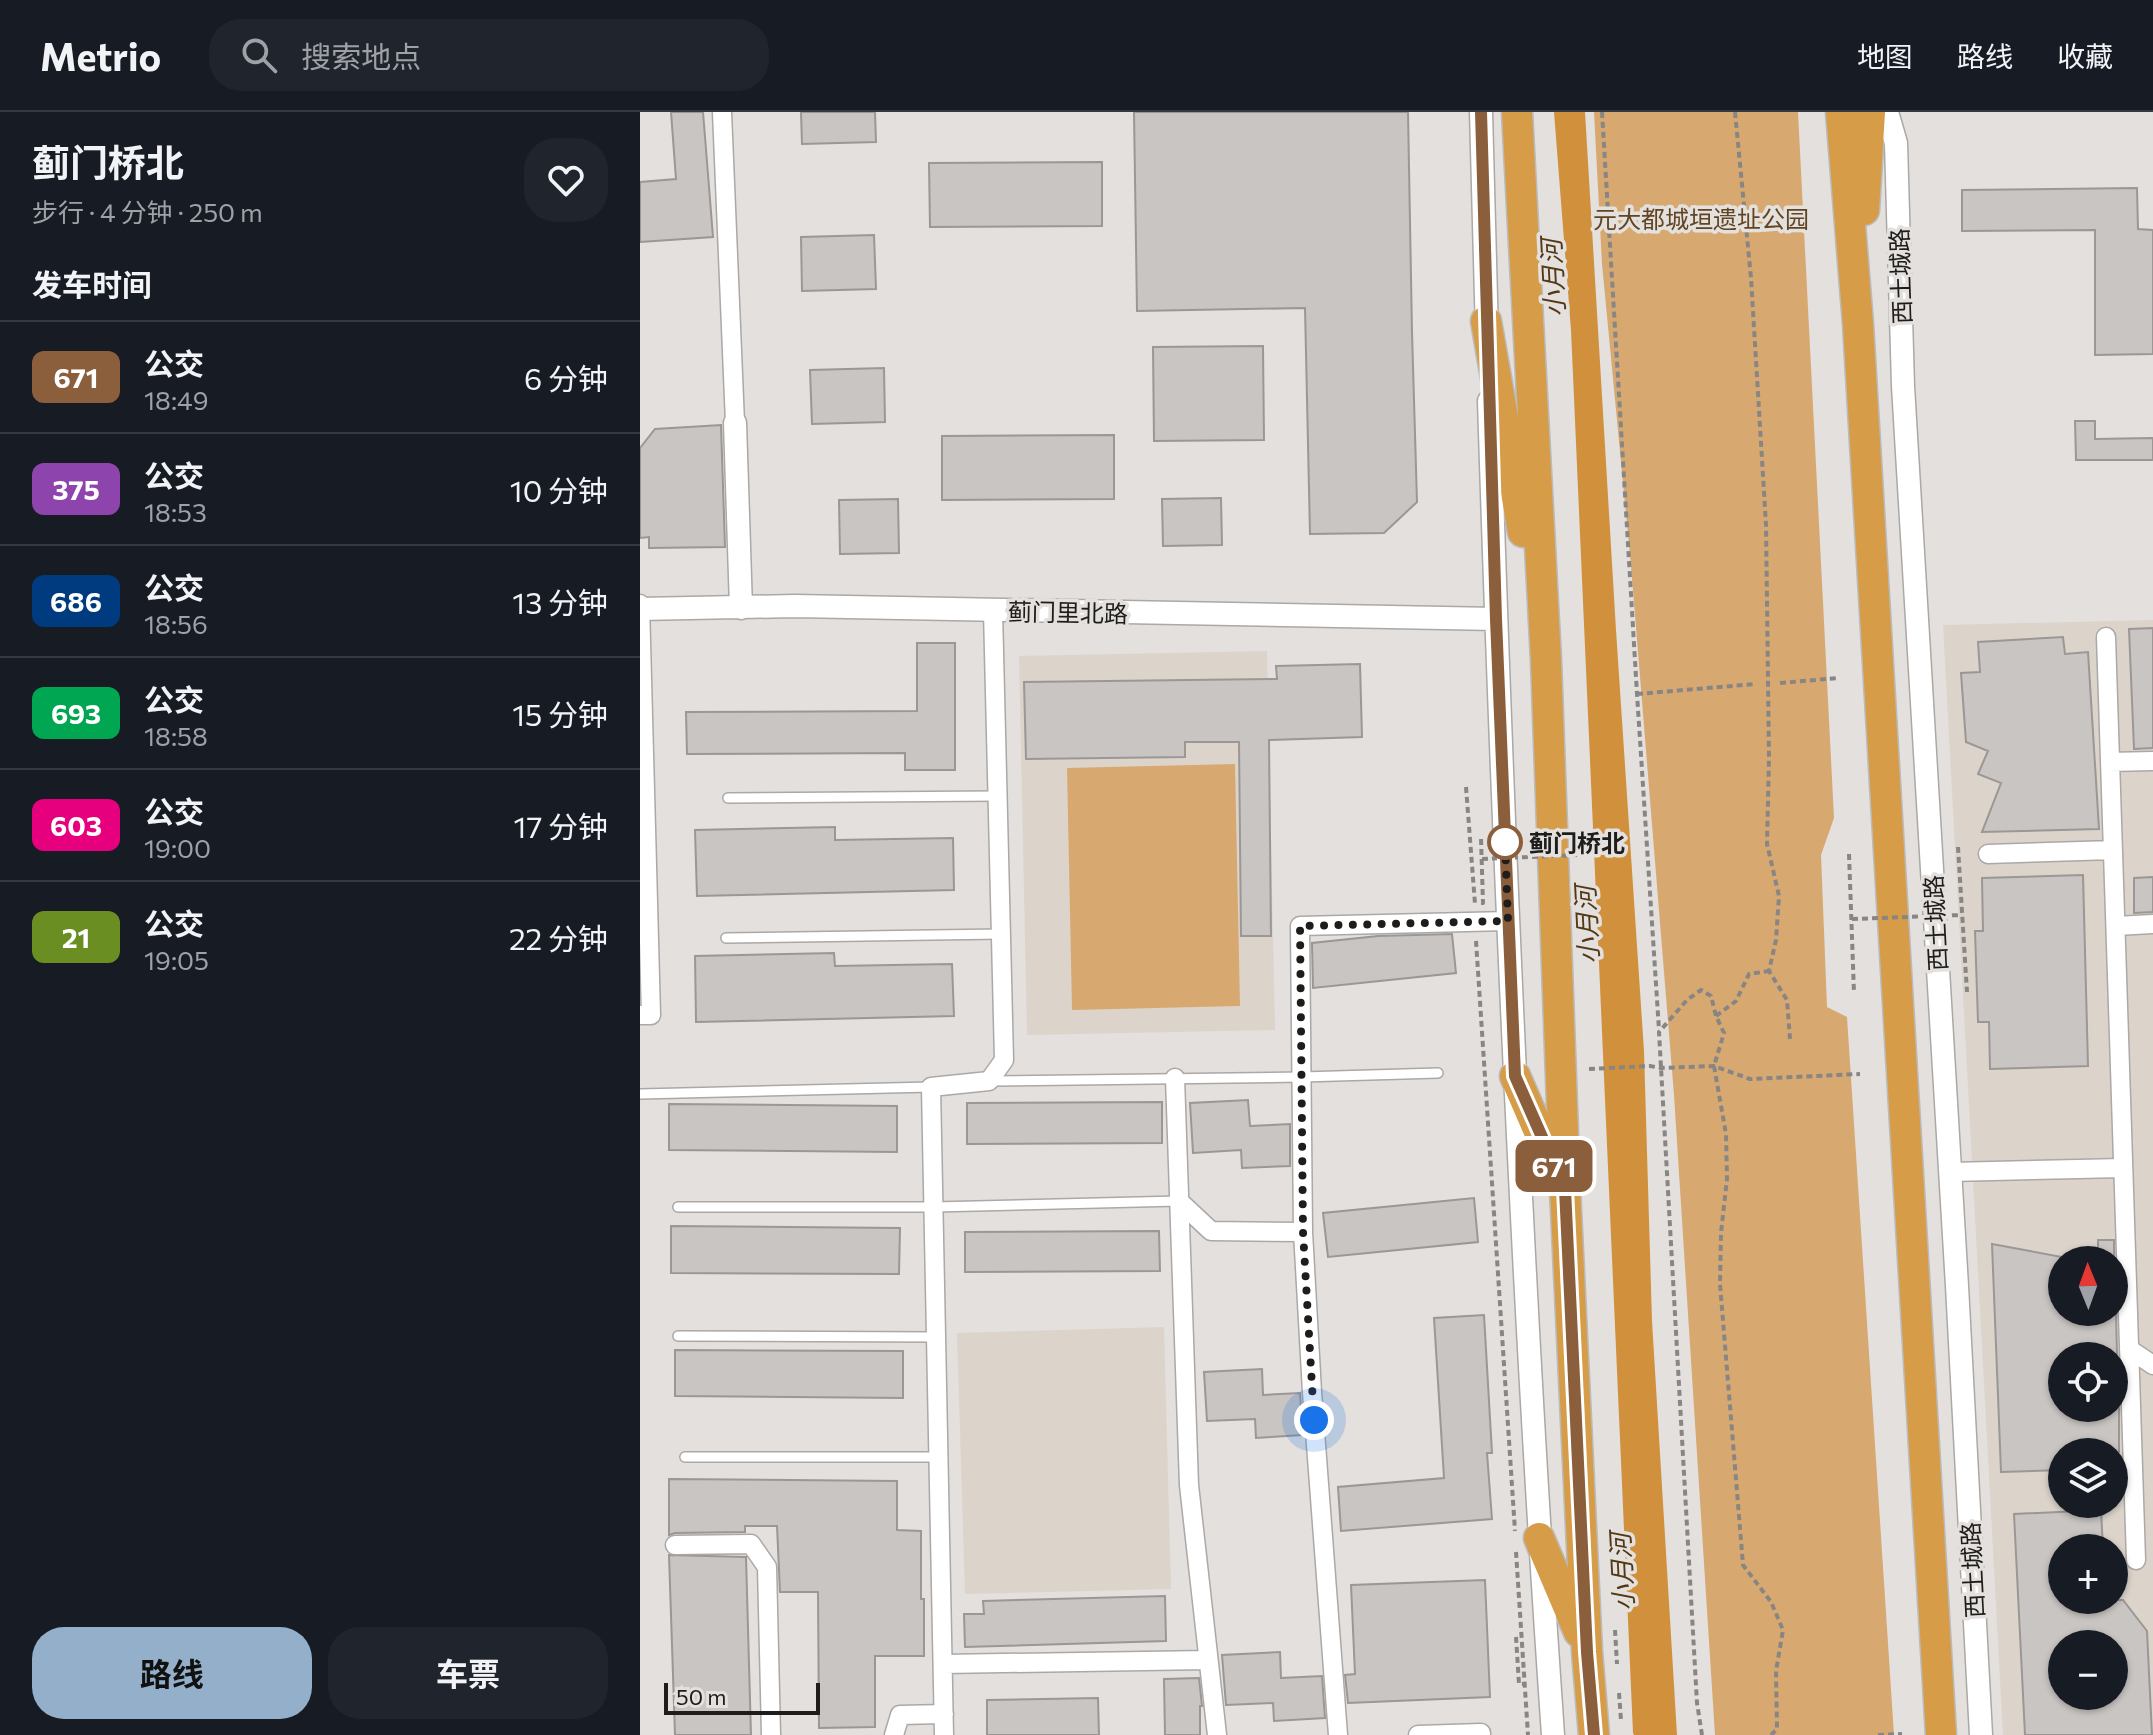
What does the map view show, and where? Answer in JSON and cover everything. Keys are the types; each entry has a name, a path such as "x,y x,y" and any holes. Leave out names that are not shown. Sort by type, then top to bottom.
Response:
{"highway":[{"path":"1517,112 1546,660 1565,1189 1587,1652 1599,1728"},
{"name":"西土城路","path":"1841,112 1858,324 1941,1735"},
{"path":"1858,324 1870,112"},
{"path":"1486,321 1546,660"},
{"path":"1515,1076 1565,1189"},
{"path":"1539,1538 1587,1652"}],"street":[{"path":"722,112 741,608"},
{"path":"1481,112 1508,921 1539,1538 1553,1735"},
{"name":"西土城路","path":"1887,112 1896,143 1903,386 1981,1735"},
{"name":"蓟门里北路","path":"640,607 795,606 1496,619"},
{"path":"640,607 644,872 651,1015 640,1015"},
{"path":"944,1735 931,1087 989,1081 1004,1060 993,611"},
{"path":"2106,637 2136,1560"},
{"path":"2110,762 2153,761"},
{"path":"1988,854 2113,850"},
{"path":"1338,1735 1303,1232 1300,926 1508,921"},
{"path":"2116,926 2153,924"},
{"path":"1175,1078 1189,1485 1217,1735"},
{"path":"1950,1172 2123,1168"},
{"path":"1179,1201 1211,1231 1303,1232"},
{"path":"2129,1349 2153,1365"},
{"path":"675,1545 751,1544 767,1567 771,1735"},
{"path":"943,1664 1208,1660"},
{"path":"894,1735 900,1715 944,1714"},
{"path":"1418,1735 1481,1733"}],"lane":[{"path":"728,798 997,796"},
{"path":"726,938 1001,934"},
{"path":"989,1081 1438,1073"},
{"path":"640,1094 931,1087"},
{"path":"678,1207 934,1207 1179,1201"},
{"path":"678,1336 936,1337"},
{"path":"685,1457 939,1457"}],"path":[{"path":"1602,112 1697,1703 1702,1735"},
{"path":"1735,112 1751,278 1766,525 1767,844 1779,896 1776,940 1769,971 1787,1000 1790,1039"},
{"path":"1780,683 1838,678"},
{"path":"1637,694 1755,684"},
{"path":"1466,787 1528,1735"},
{"path":"1481,827 1483,903"},
{"path":"1958,847 1967,992"},
{"path":"1849,854 1854,993"},
{"path":"1482,859 1577,855"},
{"path":"1852,919 1962,915"},
{"path":"1716,1016 1736,1001 1749,974 1769,971"},
{"path":"1659,1032 1687,1000 1701,990 1711,996 1724,1033 1714,1066 1726,1134 1727,1179 1720,1284 1743,1565 1771,1602 1783,1630 1776,1671 1777,1729 1771,1735"},
{"path":"1589,1069 1714,1066 1750,1079 1860,1074"},
{"path":"1615,1630 1617,1664"},
{"path":"1516,1637 1519,1684 1525,1684"},
{"path":"1599,1728 1619,1693"},
{"path":"1878,1735 1902,1734"}],"shaded area":[{"path":"1554,112 1585,112 1644,1051 1652,1321 1677,1735 1633,1733 1571,330"},
{"path":"2153,620 2153,1735 2003,1735 1943,625"},
{"path":"1267,651 1275,1030 1027,1035 1019,656"},
{"path":"1164,1327 1171,1589 965,1594 957,1333"}],"green space":[{"name":"元大都城垣遗址公园","path":"1594,112 1798,112 1834,818 1821,855 1827,1007 1847,1017 1894,1735 1715,1735 1674,1095 1631,566 1602,264"},
{"path":"1235,764 1240,1006 1072,1010 1067,768"}],"building":[{"path":"671,112 703,112 713,237 640,242 640,182 676,179"},
{"path":"801,112 875,112 876,142 802,144"},
{"path":"1134,112 1408,112 1417,502 1384,533 1310,534 1305,308 1137,311"},
{"path":"1102,162 1102,226 930,227 929,163"},
{"path":"2137,188 2138,229 2153,230 2153,354 2095,355 2095,230 1962,231 1962,190"},
{"path":"874,235 876,289 802,291 801,237"},
{"path":"1263,346 1264,440 1154,441 1153,347"},
{"path":"884,368 885,422 812,424 810,370"},
{"path":"2075,421 2095,421 2095,439 2153,438 2153,460 2076,460"},
{"path":"721,425 725,547 649,548 649,537 640,538 640,448 655,429"},
{"path":"1114,435 1114,499 942,500 942,436"},
{"path":"1221,498 1222,545 1163,546 1162,499"},
{"path":"898,499 899,553 840,554 839,500"},
{"path":"2153,628 2153,748 2134,749 2129,629"},
{"path":"2063,637 2065,654 2088,652 2099,829 1982,832 2001,783 1978,774 1988,751 1966,742 1961,673 1980,672 1978,642"},
{"path":"917,643 955,643 955,770 905,770 905,753 687,754 686,712 917,711"},
{"path":"1360,664 1362,737 1269,740 1271,936 1241,936 1239,742 1185,742 1185,757 1026,759 1024,682 1277,679 1276,666"},
{"path":"835,827 835,840 953,838 954,890 697,896 695,830"},
{"path":"2083,875 2088,1066 1990,1069 1989,1022 1978,1022 1975,931 1983,931 1982,878"},
{"path":"2153,877 2153,912 2134,913 2134,878"},
{"path":"1452,934 1456,973 1313,988 1312,943 1378,936"},
{"path":"834,953 835,966 952,964 954,1016 696,1022 695,956"},
{"path":"1248,1100 1250,1126 1290,1124 1290,1166 1242,1168 1241,1150 1193,1153 1190,1103"},
{"path":"1162,1102 1162,1143 967,1144 967,1103"},
{"path":"669,1104 897,1106 897,1152 669,1150"},
{"path":"1474,1198 1478,1242 1328,1257 1323,1213"},
{"path":"671,1226 900,1228 899,1274 671,1273"},
{"path":"1159,1231 1160,1271 965,1272 965,1232"},
{"path":"2098,1240 2114,1240 2114,1246 2098,1246"},
{"path":"1992,1244 2048,1254 2048,1326 2116,1326 2117,1342 2048,1342 2048,1422 2119,1422 2119,1438 2048,1438 2048,1470 2001,1472"},
{"path":"1484,1315 1492,1453 1487,1453 1492,1519 1341,1531 1338,1487 1444,1478 1434,1318"},
{"path":"675,1350 903,1351 903,1398 675,1396"},
{"path":"1262,1369 1263,1395 1300,1393 1303,1435 1256,1438 1255,1419 1207,1421 1204,1372"},
{"path":"669,1479 897,1481 897,1530 921,1531 924,1656 875,1656 875,1727 819,1728 818,1592 780,1592 777,1526 745,1526 745,1532 669,1535"},
{"path":"2048,1512 2048,1518 2101,1518 2102,1534 2048,1534 2048,1614 2128,1614 2128,1606 2147,1631 2152,1735 2025,1735 2014,1514"},
{"path":"669,1555 746,1557 751,1735 675,1735"},
{"path":"1485,1580 1490,1697 1348,1703 1345,1675 1355,1674 1351,1585"},
{"path":"1165,1596 1166,1641 965,1647 964,1614 984,1614 983,1601"},
{"path":"1280,1652 1281,1678 1322,1676 1325,1718 1274,1721 1273,1703 1226,1705 1222,1655"},
{"path":"1199,1678 1202,1706 1200,1735 1165,1735 1164,1679"},
{"path":"1098,1698 1099,1735 987,1735 987,1700"}],"bus line":[{"name":"671","path":"1481,112 1496,619 1515,1076 1565,1189 1587,1652 1594,1735"}],"place":[{"name":"蓟门桥北","path":"1505,842"}],"route":[{"path":"1314,1420 1303,1232 1300,926 1508,921 1505,842"}],"water label":[{"name":"小月河","path":"1552,278"},
{"name":"小月河","path":"1586,925"},
{"name":"小月河","path":"1621,1572"}]}
